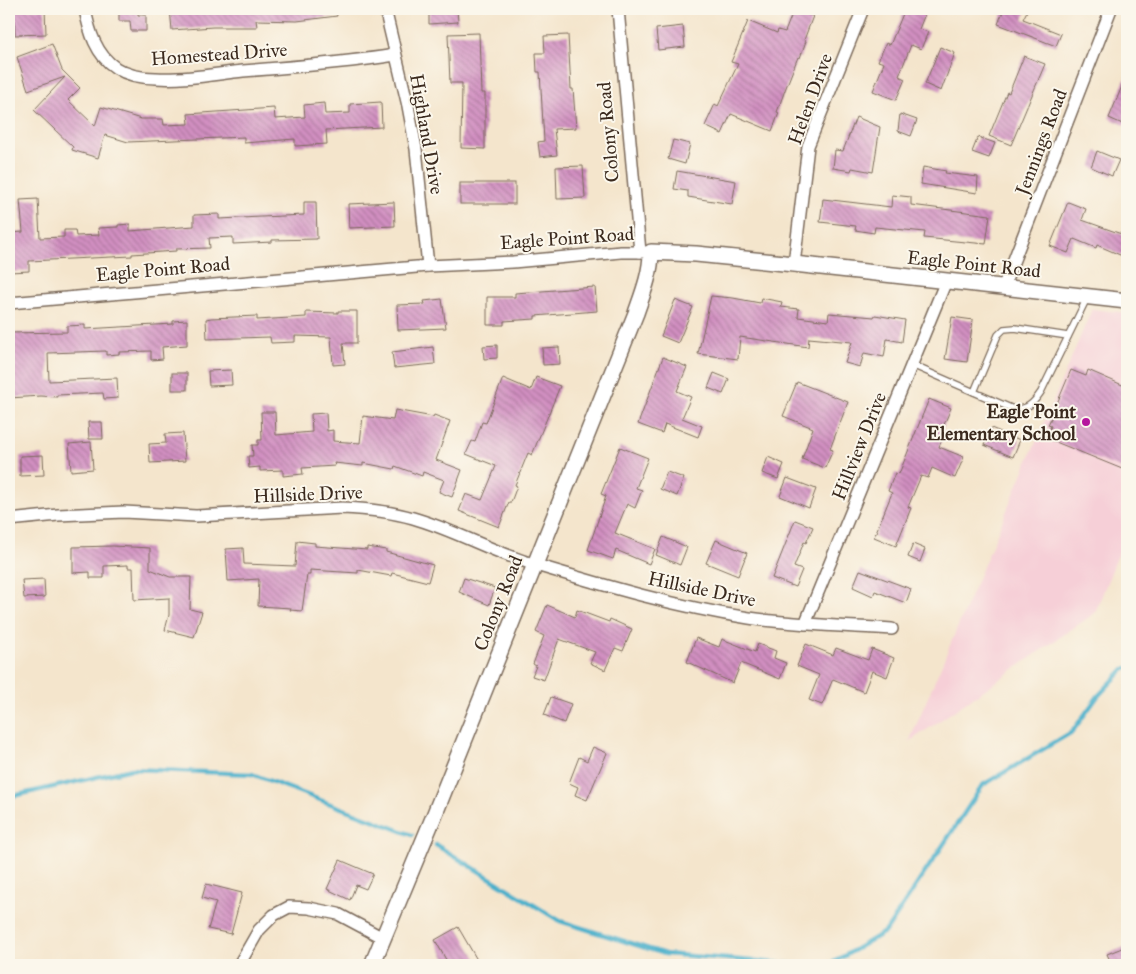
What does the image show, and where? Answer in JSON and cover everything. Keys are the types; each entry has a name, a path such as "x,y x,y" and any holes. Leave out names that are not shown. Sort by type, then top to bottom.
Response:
{"street":[{"name":"Homestead Drive","path":"85,9 96,46 105,58 116,68 136,76 156,78 189,76 362,60 395,54"},
{"name":"Highland Drive","path":"385,9 416,149 428,266"},
{"name":"Colony Road","path":"372,965 434,816 647,282 646,252 618,9"},
{"name":"Helen Drive","path":"794,264 808,146 863,9"},
{"name":"Jennings Road","path":"1002,288 1112,9"},
{"name":"Eagle Point Road","path":"9,303 428,266 646,252 696,254 1127,301"},
{"name":"Hillview Drive","path":"805,624 946,281"},
{"name":"Hillside Drive","path":"9,520 58,515 124,512 196,516 364,508 414,518 535,565 707,611 805,624 892,629"},
{"path":"236,965 240,963 259,930 274,915 289,907 309,908 338,914 383,938"}],"lane":[{"path":"912,364 1013,409 1023,410 1034,403 1041,392 1087,297"},
{"path":"974,392 995,342 1004,329 1015,328 1068,336"}],"shaded area":[{"name":"Eagle Point Elementary School","path":"1092,309 1127,313 1127,532 1095,613 909,742"}],"building":[{"path":"14,9 45,9 46,34 15,35"},
{"path":"119,9 138,9 138,15 146,15 146,31 131,31 130,21 119,21"},
{"path":"170,9 336,9 337,16 297,21 256,20 257,27 213,27 172,30"},
{"path":"429,9 457,9 458,22 429,24"},
{"path":"794,9 813,16 804,40 806,41 800,58 798,57 785,90 772,131 731,114 722,134 705,126 715,104 718,106 738,64 731,62 748,21 777,33 778,30 785,32"},
{"path":"905,9 927,9 919,29 928,32 921,49 911,45 899,76 905,79 896,100 873,91 884,63 878,61 886,43 890,45"},
{"path":"1004,9 1028,9 1023,19 1061,34 1056,46 998,24"},
{"path":"683,26 685,47 658,50 656,29"},
{"path":"479,33 481,93 485,93 485,149 461,148 462,83 450,83 448,34"},
{"path":"568,35 571,89 573,89 576,128 554,129 557,155 540,157 538,142 544,141 540,72 537,72 536,53 545,53 544,36"},
{"path":"52,44 62,70 80,88 68,100 95,126 101,107 141,119 163,119 164,125 189,124 188,114 274,108 275,119 305,117 304,105 324,103 325,114 350,113 350,104 381,102 382,127 326,130 327,144 295,146 295,139 244,143 244,137 128,142 105,135 98,158 72,150 73,147 34,110 65,77 28,90 17,57"},
{"path":"940,47 955,53 941,91 925,84"},
{"path":"1024,56 1045,64 1011,145 989,136"},
{"path":"1127,74 1127,126 1109,118"},
{"path":"900,114 917,120 911,136 898,131"},
{"path":"856,117 880,127 873,172 852,168 851,171 833,168 835,150 843,151"},
{"path":"978,137 995,143 989,158 972,152"},
{"path":"673,140 690,144 685,164 668,159"},
{"path":"1097,151 1119,160 1112,176 1091,167"},
{"path":"583,166 585,198 557,199 556,167"},
{"path":"923,167 946,171 945,173 978,177 977,193 921,184"},
{"path":"677,171 736,181 732,204 688,197 688,191 674,189"},
{"path":"460,183 515,183 515,204 460,204"},
{"path":"892,195 911,197 911,205 990,215 986,244 924,238 925,232 875,227 874,233 855,230 856,226 820,222 823,199 891,207"},
{"path":"38,199 40,238 64,237 64,230 75,230 76,236 99,235 98,228 130,224 130,231 194,226 194,215 219,214 219,219 304,215 304,202 316,202 317,239 272,240 272,242 233,244 233,237 209,238 210,248 176,249 176,251 132,254 132,256 29,261 29,271 9,272 9,233 23,232 20,200"},
{"path":"394,202 395,226 349,228 348,204"},
{"path":"1068,202 1086,209 1082,220 1127,236 1127,258 1097,245 1096,248 1074,239 1068,253 1050,246"},
{"path":"595,287 597,311 535,316 535,319 504,321 504,325 487,325 487,297 515,297 515,293"},
{"path":"711,296 760,303 761,298 782,302 781,307 799,309 798,317 828,321 829,313 874,317 875,315 905,320 902,342 887,339 884,357 864,353 860,367 845,363 852,342 809,338 808,347 740,337 738,359 698,354"},
{"path":"442,299 446,328 398,330 397,305 425,304 424,301"},
{"path":"675,300 693,307 678,343 661,336"},
{"path":"338,311 357,311 357,343 343,343 345,364 333,365 331,337 295,336 295,342 271,343 270,337 207,339 206,319 257,316 257,320 306,317 306,312 338,313"},
{"path":"952,317 973,320 967,362 945,359"},
{"path":"187,320 187,345 162,347 163,359 151,360 151,351 119,352 119,354 106,355 106,351 48,353 49,381 117,378 118,398 104,399 103,393 57,395 57,397 9,398 9,333 67,332 67,326 85,325 85,329 173,324 173,321"},
{"path":"497,345 497,358 484,359 483,346"},
{"path":"433,347 435,364 394,368 392,352"},
{"path":"559,347 560,364 543,365 542,348"},
{"path":"663,357 687,367 677,391 691,397 682,418 702,426 698,437 665,424 662,433 638,424"},
{"path":"231,370 232,385 209,386 208,371"},
{"path":"1071,370 1086,376 1088,370 1127,387 1127,471 1046,438 1051,426 1048,425"},
{"path":"172,373 187,373 187,390 172,390"},
{"path":"714,373 729,379 723,394 708,388"},
{"path":"536,377 560,386 532,455 528,453 515,485 517,486 511,502 509,502 499,527 459,511 466,494 482,500 496,466 466,454 472,441 475,442 482,422 486,423 503,378 531,390"},
{"path":"797,382 848,402 830,449 833,450 825,468 802,459 813,428 783,416"},
{"path":"929,399 951,408 941,432 944,434 939,447 964,457 955,478 932,468 928,478 921,476 908,507 911,508 896,546 874,537 892,493 888,491 895,473 899,474"},
{"path":"395,410 433,417 434,415 450,421 436,460 462,470 452,497 439,492 444,480 423,472 422,476 395,466 394,469 363,463 363,466 334,463 335,466 302,468 303,474 283,476 283,470 260,471 260,467 249,468 248,456 253,456 252,445 258,445 258,440 262,440 261,412 275,412 276,435 312,432 311,414 326,413 327,431 333,430 333,441 360,443 363,416 393,420"},
{"path":"88,422 102,422 103,439 89,439"},
{"path":"991,428 1020,440 1013,457 984,445"},
{"path":"183,433 185,461 150,463 149,444 166,443 165,434"},
{"path":"91,442 93,469 71,471 69,444"},
{"path":"620,447 648,458 636,488 642,490 635,508 627,504 615,533 655,549 649,564 616,550 613,559 588,550 606,496 601,494"},
{"path":"43,455 44,475 20,476 20,456"},
{"path":"768,457 784,464 778,479 762,473"},
{"path":"667,472 684,478 677,496 660,489"},
{"path":"787,478 816,489 809,508 780,496"},
{"path":"795,520 813,527 806,543 804,542 794,567 802,570 795,587 772,578"},
{"path":"663,537 687,547 680,565 656,555"},
{"path":"716,540 747,553 738,576 706,563"},
{"path":"297,541 315,543 315,546 367,550 367,547 386,550 386,552 433,565 428,582 392,573 391,576 358,570 358,573 310,570 310,575 307,575 302,611 290,610 291,608 258,606 259,579 228,581 226,549 243,548 244,564 295,566"},
{"path":"913,544 925,549 920,562 908,557"},
{"path":"113,546 150,548 150,569 170,577 191,577 190,609 202,612 194,637 165,630 169,615 169,598 134,600 133,568 128,568 128,565 104,566 104,578 90,578 90,572 73,573 73,547"},
{"path":"860,570 911,589 906,603 875,591 873,596 853,587"},
{"path":"464,578 495,588 489,605 459,592"},
{"path":"44,579 45,597 24,598 22,580"},
{"path":"547,605 575,617 577,610 609,622 610,619 632,629 623,651 615,648 605,670 590,663 595,652 559,639 544,680 532,676 536,666 533,664 544,636 536,632"},
{"path":"696,638 719,647 722,639 755,652 758,644 776,651 774,658 786,663 780,679 741,663 733,683 687,662"},
{"path":"806,644 833,655 836,648 868,660 872,649 894,658 887,677 872,671 864,692 833,679 822,705 809,700 819,675 797,666"},
{"path":"551,697 571,704 564,723 544,715"},
{"path":"593,747 607,753 587,800 575,795 578,787 569,783 579,757 587,761"},
{"path":"340,860 373,874 366,889 356,885 350,900 327,889"},
{"path":"206,884 242,893 231,934 208,929 216,902 202,898"},
{"path":"458,927 480,965 449,965 435,940"},
{"path":"1127,946 1127,965 1112,965 1107,954"}],"waterway":[{"path":"829,965 886,931 983,785 1072,732 1098,696 1127,668"},
{"path":"9,797 132,769 252,774 412,835"},
{"path":"436,845 560,921 665,954 803,965"}],"place":[{"name":"Eagle Point Elementary School","path":"1086,422"}]}
